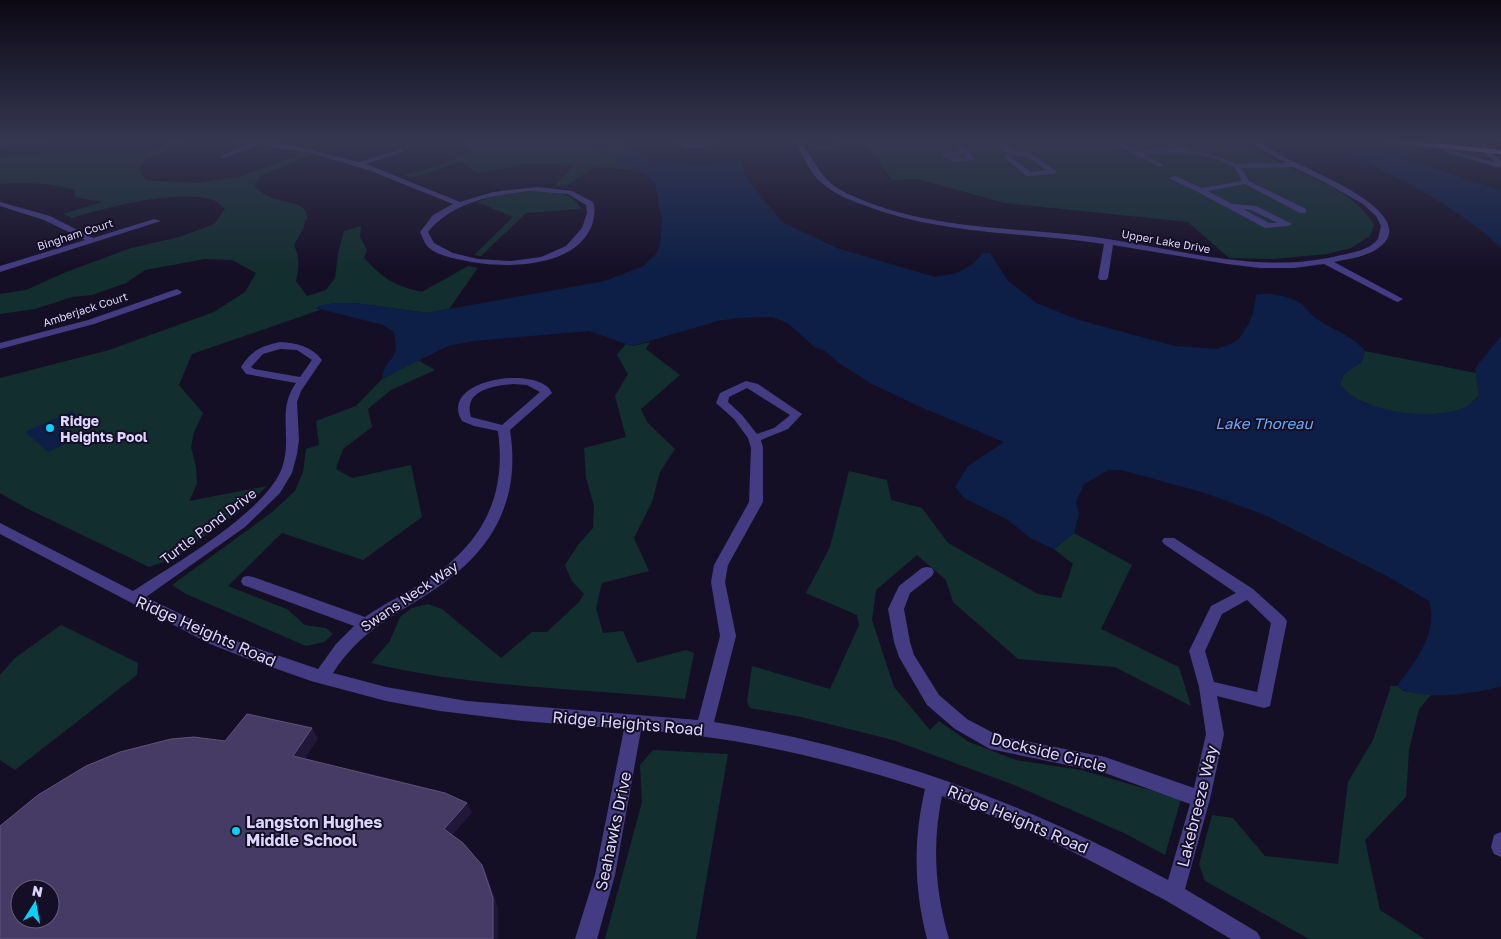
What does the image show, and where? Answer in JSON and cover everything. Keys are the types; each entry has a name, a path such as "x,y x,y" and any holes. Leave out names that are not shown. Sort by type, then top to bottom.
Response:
{"street":[{"path":"409,184 461,205 502,192 542,189 564,191 579,196 590,204 591,213 582,236 570,247 536,260 495,264 471,262 445,254 428,244 424,238 425,227 430,222 444,212 461,205"},
{"name":"Upper Lake Drive","path":"828,184 853,199 882,210 948,224 1110,242 1194,258 1240,264 1284,265 1352,256 1375,247 1385,235 1385,225 1382,218 1368,204 1331,184"},
{"path":"1186,184 1268,226 1288,224 1253,208 1230,206"},
{"path":"1201,190 1236,184"},
{"path":"1250,184 1303,211"},
{"path":"0,204 47,218 90,240"},
{"name":"Bingham Court","path":"0,269 157,221"},
{"path":"1103,278 1110,242"},
{"path":"1324,261 1398,299"},
{"name":"Amberjack Court","path":"0,346 91,322 177,292"},
{"name":"Turtle Pond Drive","path":"134,598 227,533 266,503 286,473 294,438 289,417 292,400 302,381 313,369 316,360 313,354 304,348 285,346 267,348 252,356 246,366 250,372 302,381"},
{"path":"499,382 529,382 546,390 543,396 504,429 470,422 464,415 463,407 466,398 486,384 499,382"},
{"path":"704,728 728,636 718,582 721,565 756,502 757,448 754,438 738,417 722,403 724,395 732,389 746,384 754,386 796,414 794,419 768,436 754,438"},
{"name":"Swans Neck Way","path":"322,676 353,635 367,624 432,584 453,568 487,532 498,508 507,470 504,429"},
{"name":"Ridge Heights Road","path":"0,528 55,558 234,647 302,672 386,694 470,708 543,716 704,728 782,741 834,754 935,784 989,804 1053,832 1174,894 1250,939"},
{"path":"1169,541 1248,593 1280,621 1264,701 1207,687"},
{"name":"Dockside Circle","path":"927,572 904,590 896,609 902,642 907,657 933,700 961,724 996,743 1105,765 1201,799"},
{"path":"248,581 367,624"},
{"name":"Lakebreeze Way","path":"1174,894 1201,799 1215,734 1207,687 1197,650 1216,610 1248,593"},
{"name":"Seahawks Drive","path":"586,939 605,875 634,722"},
{"path":"935,784 924,839 925,878 932,919 938,939"},
{"path":"1501,842 1501,847"}],"green space":[{"path":"43,184 255,184 266,195 300,206 306,211 308,220 305,220 304,227 294,245 298,263 296,281 307,296 326,290 335,278 338,253 344,231 361,226 360,237 367,250 364,258 384,277 404,287 422,292 468,266 478,268 449,309 427,313 355,303 334,303 316,308 320,310 192,354 179,385 203,413 194,432 191,447 196,467 197,484 189,501 267,486 243,509 172,559 149,567 26,508 0,493 0,378 109,350 214,312 245,292 256,273 232,260 205,259 145,270 126,283 92,295 72,297 35,309 0,314 0,294 26,290 66,272 131,248 179,237 214,224 225,209 218,202 198,197 162,198 104,209 72,218 63,214 102,202 75,197 74,190"},
{"path":"556,184 569,184 566,186 555,185"},
{"path":"935,184 1325,184 1362,209 1374,224 1370,236 1351,248 1327,254 1274,259 1229,258 1188,222 1005,203"},
{"path":"531,191 566,195 572,198 581,209 526,213 481,256 474,255 513,217 477,202 507,193"},
{"path":"650,342 646,349 680,375 641,409 647,422 675,449 660,472 652,502 634,538 649,571 602,583 596,608 603,633 623,631 637,663 686,650 694,653 685,699 449,678 371,663 390,641 400,617 412,608 428,604 442,609 501,658 532,632 547,632 579,602 584,594 572,581 565,565 578,545 593,528 594,506 586,478 584,448 626,437 615,396 628,374 617,355 626,344 632,346"},
{"path":"1365,351 1476,373 1479,396 1464,408 1434,414 1398,412 1364,402 1350,395 1340,385 1347,371 1361,363"},
{"path":"418,360 435,370 391,390 368,409 372,427 343,449 336,469 352,478 411,465 422,517 363,560 282,533 228,586 287,609 305,625 326,628 333,634 324,642 306,646 186,594 172,585 271,513 295,491 303,472 306,449 319,445 316,421 356,406 382,379"},
{"path":"849,471 887,480 891,500 922,508 948,543 1038,594 1061,598 1073,564 1054,549 1074,533 1132,565 1101,629 1179,667 1191,706 1115,667 1018,659 953,602 946,580 917,555 876,590 872,620 894,687 930,730 939,721 969,742 1016,760 1081,770 1181,799 1165,855 1124,833 1014,785 893,740 801,717 750,708 747,702 752,666 830,689 859,625 857,615 806,593 830,547"},
{"path":"61,625 138,663 137,675 15,770 0,760 0,675 15,658"},
{"path":"1391,686 1397,686 1404,691 1432,694 1419,709 1409,750 1406,797 1365,840 1380,910 1425,939 1309,939 1205,881 1199,864 1212,815 1233,818 1265,856 1338,864 1348,782 1373,740"},
{"path":"653,750 728,754 696,939 605,939 642,802 640,765"}],"water":[{"name":"Lake Thoreau","path":"655,184 751,184 782,222 837,248 935,277 957,273 973,264 983,253 990,253 1008,281 1036,303 1079,320 1175,346 1215,349 1229,345 1239,339 1248,325 1253,313 1256,295 1271,294 1287,297 1300,303 1323,323 1355,341 1365,351 1361,363 1345,374 1340,385 1350,395 1364,402 1398,412 1433,414 1449,412 1463,408 1479,397 1475,368 1501,336 1501,686 1463,694 1433,695 1407,691 1397,686 1418,657 1428,636 1431,624 1429,601 1385,575 1265,515 1205,493 1121,470 1109,470 1084,484 1076,502 1079,514 1074,533 1054,549 1030,538 1008,520 964,498 955,487 968,466 1004,442 916,405 870,383 839,363 825,351 814,347 789,324 773,317 737,318 718,321 632,346 589,331 474,341 448,346 382,379 383,373 396,349 394,332 383,325 316,308 334,303 355,303 427,313 605,281 643,266 656,254 660,245 662,221"},
{"path":"1408,184 1482,184 1501,190 1501,248 1477,228"},
{"name":"Ridge Heights Pool","path":"72,411 78,416 61,424 78,438 48,452 25,432"}],"building":[{"name":"Langston Hughes Middle School","path":"247,714 312,728 293,756 445,793 467,803 444,829 463,843 482,865 493,898 493,939 0,939 0,826 38,795 86,766 120,752 171,739 194,737 225,741"}],"place":[{"name":"Ridge Heights Pool","path":"50,428"},
{"name":"Langston Hughes Middle School","path":"236,831"}]}
